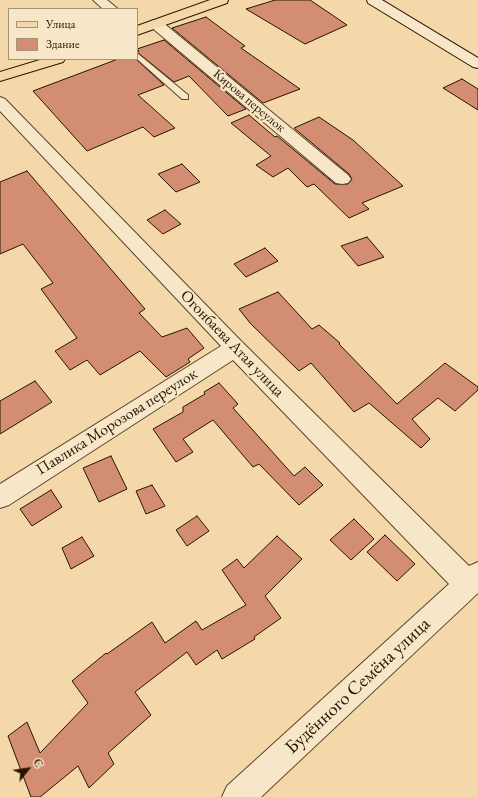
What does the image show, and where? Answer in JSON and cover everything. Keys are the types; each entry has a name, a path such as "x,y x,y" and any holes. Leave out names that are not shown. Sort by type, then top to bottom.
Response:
{"main road":[{"path":"138,20 192,0"},
{"path":"138,31 222,0"},
{"path":"0,65 18,60"},
{"path":"0,77 55,60"}],"street":[{"path":"99,0 110,8"},
{"path":"373,0 478,64"},
{"name":"Кирова переулок","path":"156,24 342,179"},
{"name":"Огонбаева Атая улица","path":"0,102 235,348 473,579"},
{"name":"Павлика Морозова переулок","path":"0,497 235,348"},
{"name":"Будённого Семёна улица","path":"238,797 473,579"}],"lane":[{"path":"138,55 185,97"}],"building":[{"path":"275,0 310,0 347,25 305,44 246,9"},
{"path":"206,17 245,46 241,48 300,89 263,103 172,28"},
{"path":"164,40 246,109 228,116 189,76 174,82 138,53 138,49"},
{"path":"115,60 137,60 164,85 138,95 175,128 154,137 143,127 87,151 33,91"},
{"path":"462,79 478,89 478,110 443,88"},
{"path":"249,115 335,184 348,184 352,179 349,174 294,128 319,117 353,140 403,186 362,203 369,209 349,218 314,184 307,187 288,168 273,177 256,165 271,156 231,123"},
{"path":"182,164 200,182 176,192 158,174"},
{"path":"27,171 145,309 139,313 162,337 187,328 204,348 188,359 190,362 166,377 140,351 100,375 87,360 70,370 55,351 77,338 41,289 53,283 23,244 0,254 0,182"},
{"path":"165,210 181,224 163,234 147,220"},
{"path":"367,237 384,257 358,266 341,246"},
{"path":"265,248 278,261 246,277 234,264"},
{"path":"278,292 312,329 319,325 340,343 339,344 397,404 445,363 478,387 478,390 455,411 438,398 412,419 430,439 421,448 369,403 354,412 311,363 299,371 250,323 239,309"},
{"path":"35,381 52,402 0,434 0,401"},
{"path":"219,383 238,404 233,408 294,476 305,467 323,485 299,505 259,464 253,467 213,420 183,439 193,452 176,462 153,429 183,412 183,407 205,394 204,392"},
{"path":"111,456 127,489 99,502 83,468"},
{"path":"152,485 165,506 146,514 136,491"},
{"path":"51,490 62,507 32,526 20,509"},
{"path":"197,516 209,531 187,546 176,530"},
{"path":"354,519 374,539 351,560 330,540"},
{"path":"385,535 415,564 397,581 367,552"},
{"path":"277,536 302,559 265,596 281,618 254,637 255,639 222,659 217,650 196,665 187,652 135,692 151,715 108,753 114,764 89,788 78,766 40,797 31,797 8,736 27,722 40,753 88,703 72,681 106,653 107,654 152,622 165,643 196,621 202,630 246,605 222,570 237,559 244,568"},
{"path":"82,537 94,556 71,569 62,548"}]}
